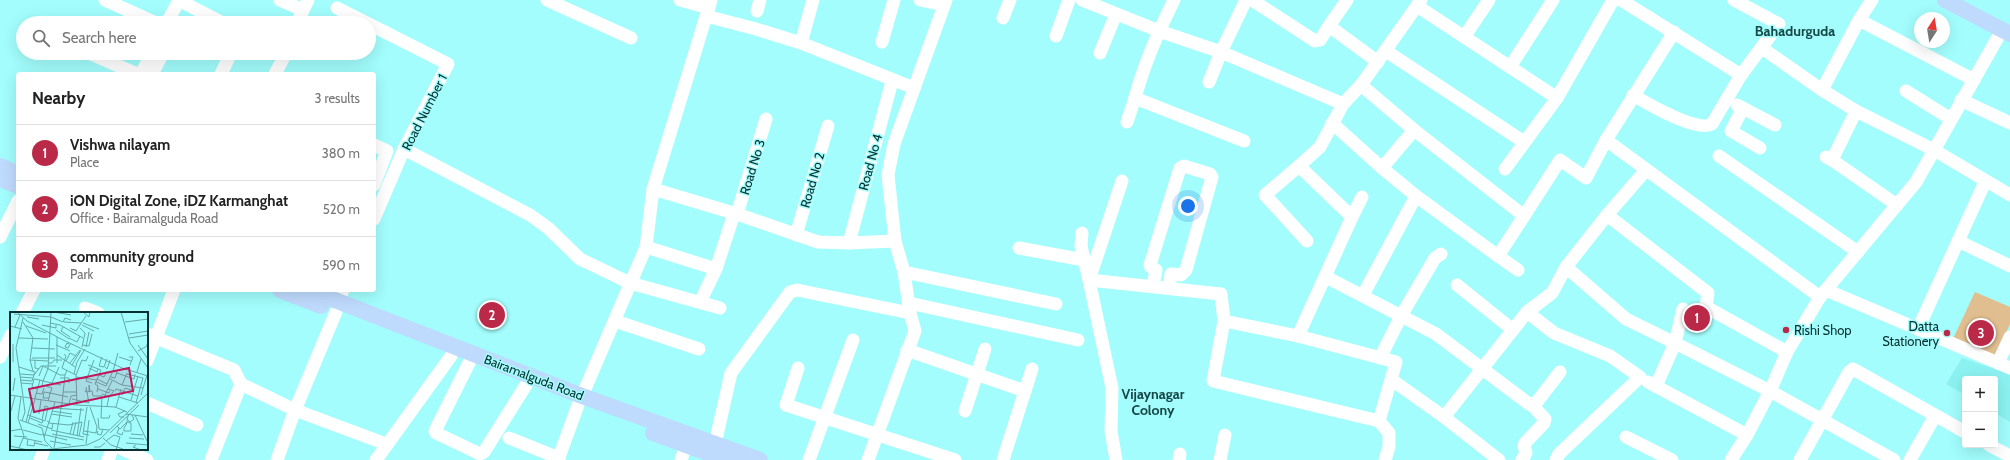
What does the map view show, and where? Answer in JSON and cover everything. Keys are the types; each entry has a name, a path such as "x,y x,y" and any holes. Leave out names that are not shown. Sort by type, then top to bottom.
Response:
{"main road":[{"path":"1945,0 2006,32"},
{"path":"0,166 16,173"},
{"path":"0,179 16,185"},
{"name":"Bairamalguda Road","path":"294,292 335,298 452,356 526,385 580,400 760,460"},
{"name":"Bairamalguda Road","path":"316,292 335,298 580,400 684,453 727,460"}],"street":[{"path":"105,0 123,4 144,16"},
{"path":"280,0 303,10"},
{"path":"549,0 631,38"},
{"path":"680,0 708,8 756,29 801,43 892,81 914,88"},
{"path":"801,43 813,0"},
{"path":"882,42 894,0"},
{"path":"868,460 915,331 909,308 904,272 895,240 888,175 894,144 945,3 920,0"},
{"path":"1003,18 1010,0"},
{"path":"1056,36 1069,0"},
{"path":"1082,0 1159,31 1221,52 1344,104"},
{"path":"1127,122 1141,76 1159,31 1174,0"},
{"path":"1210,82 1221,52 1246,0"},
{"path":"1252,0 1314,41 1320,40 1347,0"},
{"path":"1464,37 1489,0"},
{"path":"1510,67 1553,0"},
{"path":"1505,168 1556,98 1613,0"},
{"path":"1621,0 1741,75"},
{"path":"1633,95 1662,112 1707,127 1712,124 1728,100 1741,75 1779,24 1734,0"},
{"path":"1822,90 1859,20 1872,0"},
{"path":"173,16 185,1"},
{"path":"180,16 185,1"},
{"path":"185,1 211,16"},
{"path":"1307,241 1265,195 1320,147 1332,123 1344,104 1361,85 1419,3 1464,37 1556,98"},
{"name":"Road Number 1","path":"337,8 352,16"},
{"path":"509,438 559,459 580,400 646,247 653,189 708,8"},
{"path":"1100,53 1116,14"},
{"path":"1859,20 1974,80"},
{"path":"1329,26 1378,62"},
{"name":"Road Number 1","path":"376,28 448,64 404,149 376,214"},
{"path":"1498,256 1560,160 1586,178 1606,140 1633,95 1674,32"},
{"path":"1731,460 1747,435 1770,391 1787,352 1823,294 1916,182 1961,100 2006,32"},
{"path":"1762,48 1822,90 1856,111 1934,150 1985,182 2010,195"},
{"path":"1386,51 1524,142"},
{"path":"105,60 132,72"},
{"path":"142,72 148,60"},
{"path":"153,72 159,60"},
{"path":"222,72 228,60"},
{"path":"276,72 281,60"},
{"name":"Road No 4","path":"849,243 892,81"},
{"path":"1361,85 1414,130 1524,216"},
{"path":"1906,91 1951,119"},
{"path":"1135,98 1244,141"},
{"path":"1728,100 1775,125"},
{"path":"1961,100 2010,123"},
{"path":"1743,108 1731,131 1760,148"},
{"path":"1856,111 1829,158 1897,205"},
{"name":"Road No 3","path":"700,302 716,269 736,214 766,119"},
{"path":"1332,123 1416,196 1518,270"},
{"name":"Road No 2","path":"796,235 828,126"},
{"path":"1382,168 1414,130"},
{"path":"1606,140 1646,170 1823,294 1918,329 2010,368"},
{"path":"376,146 387,151 376,180"},
{"path":"404,149 530,215 548,228 580,259 630,283 720,308"},
{"path":"1719,156 1858,252"},
{"path":"1153,286 1156,270 1150,265 1180,168 1184,166 1210,174 1212,177 1186,270 1181,275 1171,274 1169,288"},
{"path":"1299,166 1352,217"},
{"path":"1444,417 1527,312 1552,293 1566,267 1607,215 1646,170"},
{"path":"1089,280 1122,181"},
{"path":"1918,329 1985,182"},
{"path":"653,189 736,214 818,242 849,243 895,240"},
{"path":"1363,296 1416,196"},
{"path":"1298,336 1362,197"},
{"path":"0,237 16,205"},
{"path":"1607,215 1708,293 1706,307 1787,352"},
{"path":"1082,233 1081,246 1112,388 1111,431 1116,460"},
{"path":"1958,241 2010,266"},
{"path":"646,247 716,269"},
{"path":"1019,248 1084,260"},
{"path":"1380,358 1401,316 1435,258 1441,254"},
{"path":"1566,267 1626,319 1770,391 1894,460"},
{"path":"904,272 1056,304"},
{"path":"1326,277 1436,334 1532,405 1544,419 1544,423 1525,443 1524,446 1526,453 1522,460"},
{"path":"1089,280 1221,294 1224,321 1213,381 1379,421 1389,433 1390,447 1385,460"},
{"path":"1457,284 1513,330"},
{"path":"715,444 731,373 790,292 797,290 909,308 1078,340"},
{"path":"23,312 33,292"},
{"path":"148,356 152,336 173,292"},
{"path":"277,460 335,298"},
{"path":"85,308 95,312"},
{"path":"1656,386 1675,343 1683,309"},
{"path":"1527,312 1554,333 1610,356 1640,377 1747,435"},
{"path":"615,321 699,348"},
{"path":"1224,321 1298,336 1396,362 1379,421"},
{"path":"152,336 234,370 241,384 296,410 386,444"},
{"path":"0,357 10,337"},
{"path":"1998,363 2010,337"},
{"path":"809,460 826,418 853,340"},
{"path":"907,350 1025,391"},
{"path":"965,411 985,350"},
{"path":"380,459 386,444 452,356"},
{"path":"469,363 435,430 436,433 480,454 484,452 526,385"},
{"path":"798,368 786,405 877,436 955,460"},
{"path":"1800,460 1849,372 1853,368 1962,430"},
{"path":"1003,460 1032,369"},
{"path":"1532,405 1536,404 1560,372"},
{"path":"1556,460 1559,454 1640,377"},
{"path":"1392,380 1444,417 1499,460"},
{"path":"211,460 241,384"},
{"path":"148,403 197,425"},
{"path":"1910,460 1935,416"},
{"path":"1220,460 1225,435"},
{"path":"1626,437 1672,460"},
{"path":"1995,448 2010,456"},
{"path":"108,460 112,450"},
{"path":"124,450 147,460"}],"shaded area":[{"path":"1975,292 2010,307 2010,324 1995,357 1952,341"},
{"path":"1962,358 2010,374 2010,422 1998,415 1998,376 1962,376 1962,393 1946,384"}],"place":[{"name":"iON Digital Zone, iDZ Karmanghat","path":"492,315"},
{"name":"Vishwa nilayam","path":"1697,318"},
{"name":"Rishi Shop","path":"1786,330"},
{"name":"Datta Stationery","path":"1947,333"},
{"name":"community ground","path":"1981,333"}],"district":[{"name":"Bahadurguda","path":"1795,31"},
{"name":"Vijaynagar Colony","path":"1153,402"}]}
